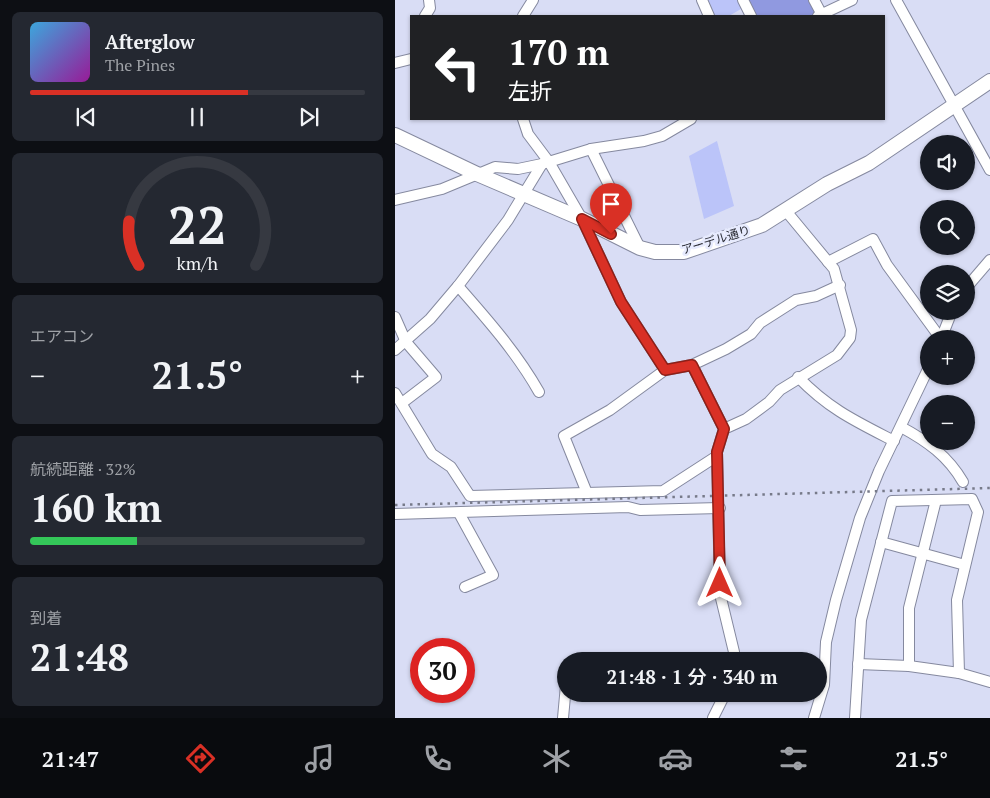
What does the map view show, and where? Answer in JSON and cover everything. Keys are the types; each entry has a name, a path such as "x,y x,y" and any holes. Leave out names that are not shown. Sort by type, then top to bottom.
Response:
{"street":[{"path":"426,15 430,8 429,0"},
{"path":"524,15 533,0"},
{"path":"702,0 709,15"},
{"path":"743,0 750,15"},
{"path":"814,0 819,15 852,0"},
{"path":"896,0 990,170"},
{"path":"395,63 410,59"},
{"name":"アーデル通り","path":"395,135 523,195 582,219 640,248 655,252 684,252 745,232 786,211 827,184 869,163 990,81"},
{"path":"523,120 528,134 582,219 621,302 665,370"},
{"path":"395,200 442,188 495,167 518,169 546,163 591,149 644,141 662,136 689,120"},
{"path":"591,149 640,248"},
{"path":"395,350 407,342 430,319 458,286 508,220 546,163"},
{"path":"724,429 746,419 798,377 837,355 850,338 851,330 834,269 786,211"},
{"path":"828,262 873,239 887,265 934,330"},
{"path":"975,278 990,260"},
{"path":"587,494 564,436 609,410 665,370 692,365 751,334 760,323 796,300 816,296 840,285"},
{"path":"458,286 494,327 528,371 539,392"},
{"path":"395,317 407,342 436,377 402,402"},
{"path":"692,365 724,429 717,456 720,594 734,652"},
{"path":"798,377 819,399 894,442"},
{"path":"815,718 824,686 826,642 860,518 921,385"},
{"path":"395,393 432,454 451,467 470,496 663,491 717,456"},
{"path":"901,427 920,438 947,459 963,482"},
{"path":"855,718 861,620 893,502 972,499 978,512 957,600 959,673"},
{"path":"909,666 909,608 936,500"},
{"path":"395,514 628,507 641,510 719,508"},
{"path":"459,513 493,575 465,587"},
{"path":"881,542 965,565"},
{"path":"858,664 909,666 959,673 990,682"},
{"path":"563,718 564,702"},
{"path":"713,718 721,702"}],"shaded area":[{"path":"702,0 743,0 746,6 731,15 709,15"},
{"path":"743,0 814,0 818,15 750,15"},
{"path":"717,141 734,206 704,219 689,156"}],"railway":[{"path":"395,505 990,488"}],"route":[{"path":"611,234 582,219 621,302 665,370 692,365 724,429 717,452 720,583"}]}
